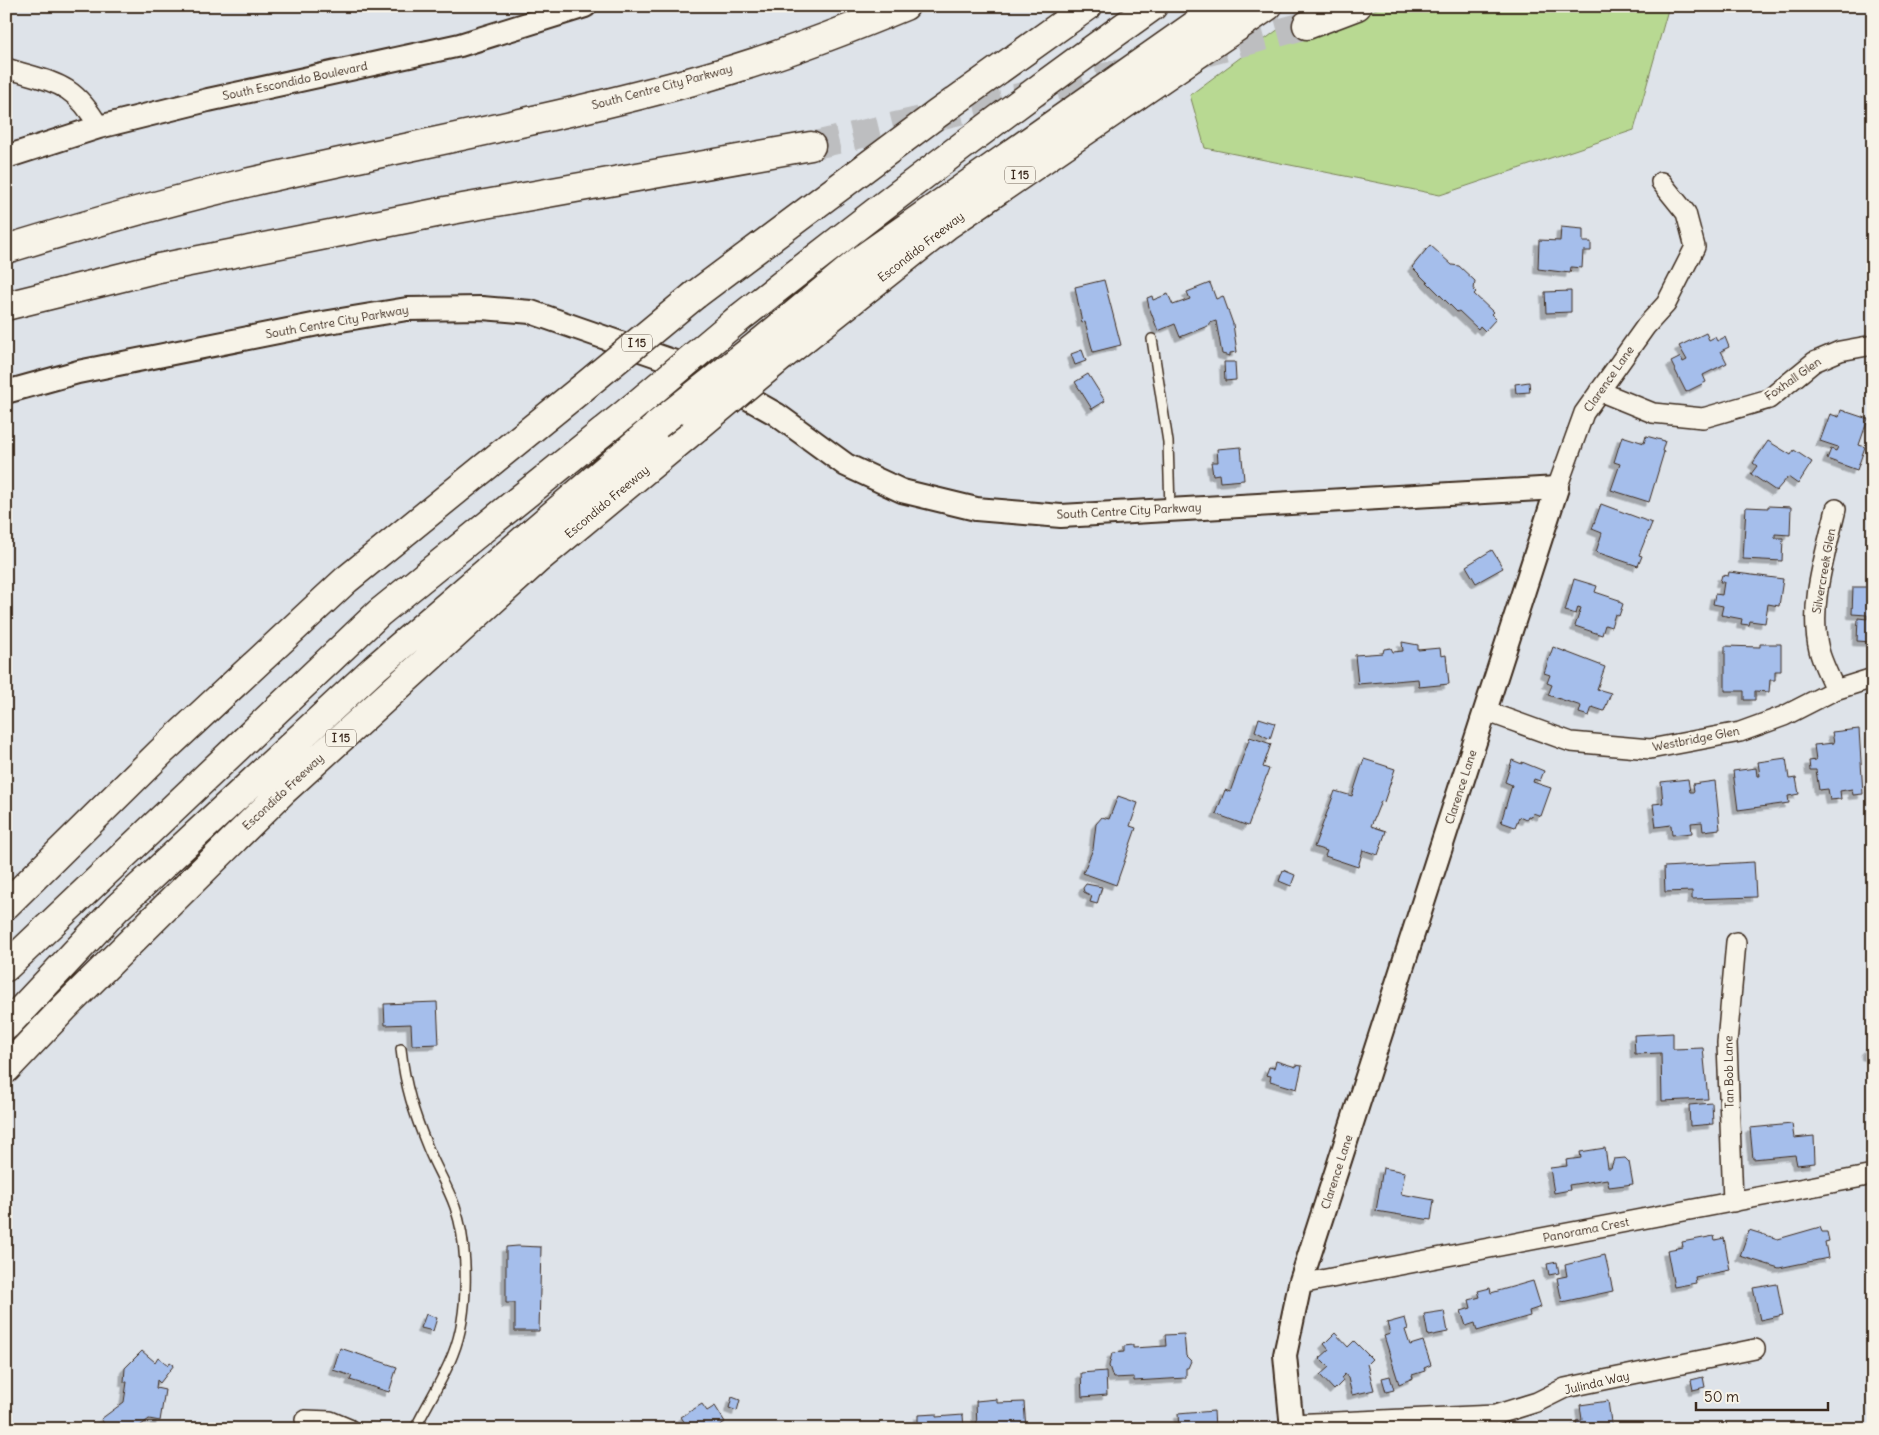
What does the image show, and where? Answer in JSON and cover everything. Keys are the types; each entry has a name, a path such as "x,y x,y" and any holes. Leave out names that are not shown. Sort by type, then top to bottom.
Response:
{"highway":[{"name":"South Centre City Parkway","path":"6,249 100,220 246,183 560,113 700,79 834,35 905,6"},
{"name":"I 15","path":"6,905 161,752 346,580 695,296 937,114 1088,6"},
{"path":"6,967 379,613 630,410 737,320 886,202 1153,6"},
{"path":"6,1026 117,908 368,675 657,425 771,350 859,261 1222,6"},
{"name":"Escondido Freeway","path":"6,1069 64,1008 282,792 538,559 696,428 771,350 946,226 1268,6"},
{"path":"1307,25 1356,6"},
{"path":"6,306 159,268 446,211 811,146"}],"street":[{"name":"South Escondido Boulevard","path":"6,157 99,127 208,100 460,45 585,6"},
{"path":"6,68 66,87 87,106 99,127"},
{"name":"Clarence Lane","path":"1291,1426 1285,1355 1300,1284 1557,488 1584,413 1646,326 1666,304 1695,247 1686,213 1661,182"},
{"name":"South Centre City Parkway","path":"6,392 78,372 323,323 408,309 482,308 521,311 592,331 698,370 776,414 846,465 902,491 976,509 1061,516 1557,488"},
{"name":"Foxhall Glen","path":"1599,391 1653,413 1703,418 1769,398 1814,362 1840,351 1873,345"},
{"name":"Silvercreek Glen","path":"1835,690 1819,650 1816,619 1820,580 1836,509"},
{"name":"Westbridge Glen","path":"1485,710 1571,742 1650,749 1740,732 1784,716 1835,690 1873,678"},
{"name":"Tan Bob Lane","path":"1733,1202 1727,1043 1736,942"},
{"name":"Panorama Crest","path":"1300,1284 1873,1174"},
{"name":"Julinda Way","path":"1291,1426 1495,1414 1537,1402 1565,1388 1755,1348"},
{"path":"305,1420 330,1421 349,1429"}],"lane":[{"path":"1152,340 1168,442 1170,510"},
{"path":"401,1049 405,1086 428,1148 454,1206 462,1232 465,1294 459,1335 453,1354 415,1429"}],"green space":[{"path":"1384,6 1669,6 1634,130 1440,195 1205,148 1190,95 1303,11 1312,35"}],"building":[{"path":"1561,227 1583,229 1583,242 1591,242 1591,251 1583,251 1582,268 1571,267 1570,273 1538,269 1539,240 1560,241"},
{"path":"1430,245 1452,265 1459,266 1475,281 1474,290 1476,292 1474,294 1493,312 1491,314 1496,319 1485,331 1480,326 1478,329 1459,311 1457,312 1412,267"},
{"path":"1104,280 1121,345 1093,352 1085,322 1082,323 1075,287"},
{"path":"1210,283 1216,299 1223,296 1233,324 1237,352 1230,353 1230,356 1222,354 1216,321 1180,337 1175,324 1158,331 1149,307 1147,298 1152,296 1153,300 1168,294 1173,305 1190,299 1187,292"},
{"path":"1571,291 1571,312 1546,313 1545,292"},
{"path":"1706,333 1709,340 1715,337 1717,341 1725,337 1729,347 1721,351 1727,363 1703,375 1706,382 1686,392 1671,362 1681,357 1683,362 1687,360 1679,346"},
{"path":"1082,350 1086,361 1075,365 1071,354"},
{"path":"1224,362 1235,362 1236,380 1225,381"},
{"path":"1088,374 1105,401 1092,409 1075,382"},
{"path":"1529,382 1530,392 1516,393 1515,384"},
{"path":"1841,410 1868,419 1859,445 1865,447 1857,470 1827,459 1831,449 1836,451 1838,447 1820,441 1830,414 1839,417"},
{"path":"1622,436 1644,443 1646,436 1665,441 1662,451 1664,452 1649,502 1611,490 1620,464 1614,462"},
{"path":"1768,441 1791,455 1794,450 1812,462 1798,484 1788,477 1776,491 1751,474 1757,466 1753,463"},
{"path":"1241,447 1244,480 1220,482 1219,474 1213,475 1211,462 1218,462 1217,449"},
{"path":"1601,504 1652,523 1639,555 1642,556 1638,566 1596,552 1602,533 1592,529"},
{"path":"1768,506 1791,507 1790,535 1775,534 1775,538 1783,538 1782,561 1743,559 1746,507 1768,508"},
{"path":"1492,550 1503,568 1476,583 1466,566"},
{"path":"1729,572 1783,579 1779,606 1768,604 1765,623 1750,621 1749,625 1741,624 1742,619 1721,615 1723,606 1713,604 1715,594 1722,595 1724,582 1720,582 1722,575 1728,576"},
{"path":"1574,579 1597,586 1595,592 1619,600 1623,604 1619,616 1615,614 1611,627 1605,625 1602,635 1575,626 1581,608 1578,607 1576,614 1565,611"},
{"path":"1853,587 1873,587 1873,642 1857,641 1858,618 1867,619 1867,615 1852,614"},
{"path":"1402,642 1418,645 1418,650 1440,648 1441,656 1446,655 1449,684 1419,687 1418,679 1358,684 1355,655 1383,653 1384,649 1391,648 1393,652 1403,651"},
{"path":"1760,644 1781,644 1781,671 1775,671 1775,680 1770,680 1769,692 1755,691 1755,700 1744,700 1744,691 1725,691 1725,646 1760,647"},
{"path":"1553,647 1605,667 1597,689 1611,693 1604,711 1592,707 1589,716 1579,713 1581,706 1548,695 1552,685 1547,683 1550,675 1544,673"},
{"path":"1259,718 1275,723 1270,739 1255,731"},
{"path":"1859,729 1863,794 1853,795 1852,789 1840,791 1841,799 1830,800 1828,789 1819,790 1816,770 1810,770 1809,761 1816,760 1814,745 1834,743 1832,732"},
{"path":"1250,737 1271,744 1263,767 1269,769 1248,826 1216,814 1225,790 1230,792"},
{"path":"1786,758 1789,779 1796,778 1799,794 1788,796 1789,803 1738,810 1733,771 1756,768 1757,776 1760,776 1758,762"},
{"path":"1364,759 1395,769 1384,802 1381,801 1371,826 1386,831 1378,855 1363,850 1358,867 1325,856 1327,851 1314,847 1335,791 1352,796"},
{"path":"1512,760 1544,771 1540,781 1534,779 1533,782 1551,788 1541,816 1533,813 1532,817 1528,816 1526,820 1519,817 1515,827 1501,822 1512,785 1505,782"},
{"path":"1688,779 1690,792 1694,792 1693,784 1715,781 1720,829 1703,831 1702,822 1691,823 1692,833 1672,835 1671,825 1656,827 1653,804 1663,803 1661,782"},
{"path":"1118,796 1138,803 1130,826 1136,828 1116,885 1083,873 1093,849 1096,824 1102,817 1109,819"},
{"path":"1754,862 1756,897 1692,899 1692,891 1665,892 1664,867"},
{"path":"1283,870 1295,875 1291,886 1279,881"},
{"path":"1086,884 1102,887 1097,904 1090,902 1092,896 1084,892 1083,888"},
{"path":"437,1002 439,1044 412,1045 411,1024 385,1025 384,1004"},
{"path":"1673,1033 1673,1049 1703,1048 1708,1099 1662,1101 1661,1053 1635,1054 1634,1035"},
{"path":"1869,1047 1873,1047 1873,1057 1866,1055 1866,1050"},
{"path":"1276,1061 1296,1067 1296,1065 1302,1066 1297,1089 1270,1081 1271,1076 1266,1075 1269,1067 1274,1068"},
{"path":"1712,1103 1713,1124 1690,1126 1689,1105"},
{"path":"1792,1124 1794,1138 1814,1136 1815,1163 1797,1165 1795,1155 1753,1159 1750,1128"},
{"path":"1605,1148 1608,1168 1611,1168 1614,1159 1625,1158 1629,1162 1633,1184 1609,1187 1607,1179 1569,1185 1570,1190 1554,1193 1550,1168 1567,1166 1566,1160 1581,1158 1580,1152"},
{"path":"1383,1168 1405,1172 1401,1194 1434,1200 1431,1220 1376,1211"},
{"path":"1820,1227 1822,1232 1827,1232 1829,1241 1825,1242 1828,1258 1779,1268 1740,1256 1749,1230 1778,1239"},
{"path":"1714,1236 1715,1240 1724,1238 1730,1270 1695,1277 1696,1283 1674,1287 1667,1250 1683,1247 1682,1242"},
{"path":"506,1247 541,1247 539,1331 515,1331 515,1303 506,1303"},
{"path":"1605,1255 1613,1291 1562,1302 1557,1278 1567,1276 1565,1265"},
{"path":"1557,1262 1559,1273 1549,1275 1547,1264"},
{"path":"1533,1281 1541,1307 1529,1311 1530,1316 1477,1331 1475,1323 1466,1326 1461,1311 1471,1308 1469,1300 1480,1297 1478,1291 1490,1288 1491,1293"},
{"path":"1777,1284 1783,1315 1760,1320 1753,1288"},
{"path":"1444,1311 1448,1332 1428,1336 1424,1314"},
{"path":"426,1314 437,1318 433,1331 421,1328"},
{"path":"1405,1318 1408,1329 1405,1330 1410,1345 1423,1341 1431,1365 1424,1368 1425,1371 1412,1375 1413,1378 1399,1384 1384,1336 1390,1334 1387,1323"},
{"path":"1335,1333 1348,1347 1354,1341 1372,1359 1367,1364 1374,1390 1352,1395 1348,1378 1345,1374 1341,1378 1343,1381 1334,1390 1320,1375 1329,1367 1320,1358 1329,1350 1324,1344"},
{"path":"1184,1334 1186,1356 1191,1361 1188,1368 1186,1368 1186,1378 1134,1381 1134,1377 1113,1378 1109,1366 1112,1353 1124,1352 1124,1346 1133,1345 1133,1348 1166,1346 1165,1335"},
{"path":"340,1348 397,1367 389,1392 350,1380 352,1376 333,1370"},
{"path":"142,1351 155,1362 158,1357 168,1365 170,1362 174,1365 160,1383 157,1380 156,1388 165,1390 160,1421 149,1419 136,1429 108,1429 101,1419 124,1402 127,1382 124,1382 125,1368"},
{"path":"1106,1371 1107,1395 1082,1397 1081,1373"},
{"path":"1390,1376 1394,1390 1386,1392 1382,1378"},
{"path":"1703,1377 1705,1387 1693,1390 1691,1380"},
{"path":"732,1397 740,1400 737,1411 729,1408"},
{"path":"997,1399 997,1403 1024,1402 1026,1429 977,1429 976,1401"},
{"path":"1608,1401 1612,1429 1578,1429 1576,1421 1582,1420 1580,1405"},
{"path":"702,1404 707,1411 715,1406 725,1422 714,1429 663,1429 675,1421 678,1427 685,1423 681,1417"},
{"path":"1214,1411 1215,1429 1179,1429 1178,1414"},
{"path":"936,1414 936,1417 963,1415 964,1429 915,1429 914,1423 918,1423 918,1415"},
{"path":"1246,1426 1247,1429 1215,1429"}],"tunnel":[{"path":"1197,55 1307,25"},
{"path":"811,146 1129,71"}]}
